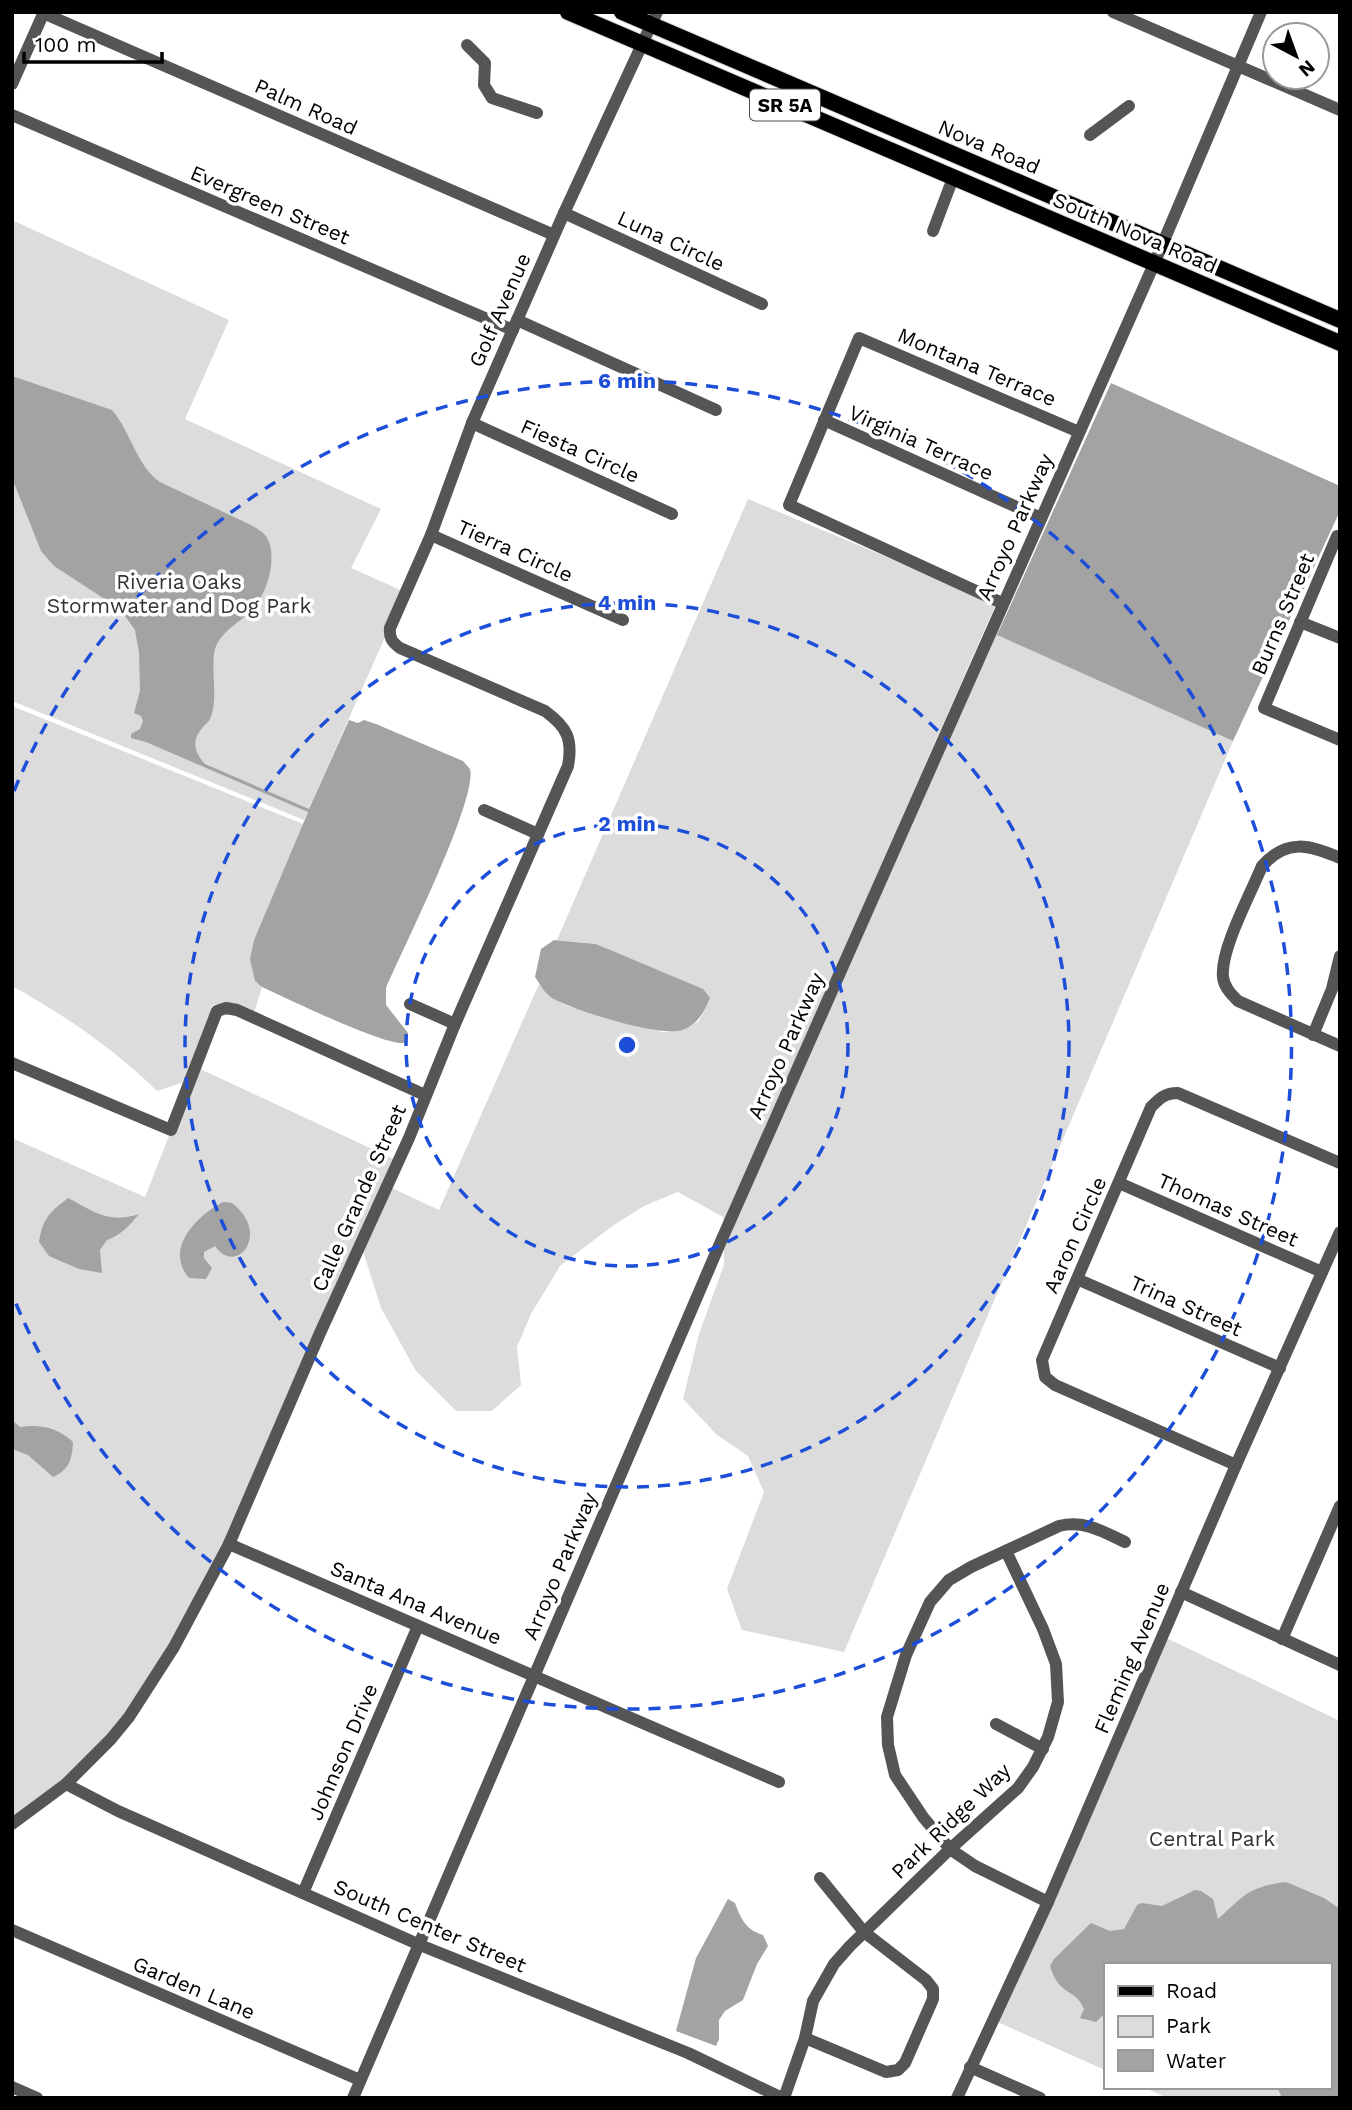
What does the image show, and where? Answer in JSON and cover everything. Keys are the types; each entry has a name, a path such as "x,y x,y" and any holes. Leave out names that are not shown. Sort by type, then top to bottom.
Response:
{"main road":[{"name":"SR 5A","path":"568,12 643,45"},
{"name":"Nova Road","path":"621,12 655,19 836,104 1340,320"},
{"name":"South Nova Road","path":"643,45 1340,343"},
{"path":"799,111 816,105 836,104"},
{"path":"951,177 983,167"},
{"path":"1322,336 1340,334"}],"street":[{"path":"1113,12 1340,110"},
{"name":"Arroyo Parkway","path":"353,2098 718,1248 1163,244 1261,12"},
{"path":"12,84 43,13"},
{"name":"Palm Road","path":"43,13 554,235"},
{"name":"Golf Avenue","path":"390,628 431,535 472,423 554,235 655,19"},
{"path":"467,45 485,63 484,85 492,98 537,113"},
{"path":"1090,135 1129,106"},
{"name":"Evergreen Street","path":"12,115 716,410"},
{"path":"933,231 951,177"},
{"name":"Luna Circle","path":"564,214 762,304"},
{"name":"Montana Terrace","path":"824,421 859,338 1079,432"},
{"path":"824,421 789,505 1002,603"},
{"name":"Virginia Terrace","path":"824,421 1041,517"},
{"name":"Fiesta Circle","path":"472,423 672,514"},
{"name":"Tierra Circle","path":"431,535 623,620"},
{"name":"Burns Street","path":"1338,536 1264,708 1340,740"},
{"path":"1300,622 1340,638"},
{"name":"Calle Grande Street","path":"12,1824 66,1784 130,1717 174,1647 229,1544 320,1333 409,1138 455,1024 568,766 571,750 568,735 559,721 545,711 400,648 393,643 389,635 390,628"},
{"path":"484,810 538,834"},
{"path":"1340,858 1317,849 1297,846 1272,855 1262,866 1224,957 1223,978 1228,990 1238,1000 1340,1046"},
{"path":"1313,1035 1332,989 1340,956"},
{"path":"410,1003 455,1024"},
{"path":"12,1063 171,1130 218,1011 226,1008 237,1010 425,1095"},
{"name":"Aaron Circle","path":"1236,1465 1055,1385 1045,1377 1042,1360 1151,1107 1168,1093 1178,1093 1340,1163"},
{"name":"Thomas Street","path":"1119,1183 1322,1272"},
{"name":"Fleming Avenue","path":"957,2098 1048,1902 1340,1231"},
{"name":"Trina Street","path":"1077,1279 1280,1368"},
{"path":"1282,1639 1340,1506"},
{"path":"1048,1902 975,1866 950,1849 923,1817 895,1775 888,1745 887,1717 906,1655 930,1602 949,1580 1059,1526 1073,1523 1092,1526 1125,1542"},
{"name":"Santa Ana Avenue","path":"229,1544 779,1782"},
{"name":"Park Ridge Way","path":"783,2098 805,2038 813,2001 825,1977 864,1932 1018,1788 1043,1749 1058,1702 1056,1664 1043,1629 1006,1551"},
{"path":"1181,1592 1340,1665"},
{"name":"Johnson Drive","path":"303,1893 418,1626"},
{"path":"996,1724 1043,1749"},
{"name":"South Center Street","path":"66,1784 118,1811 420,1945 688,2053 783,2098"},
{"path":"805,2038 886,2072 898,2070 905,2063 933,1999 933,1989 926,1980 864,1932 820,1878"},
{"name":"Garden Lane","path":"12,1930 360,2080"},
{"path":"971,2067 1040,2098"},
{"path":"12,2087 37,2098"}],"green space":[{"name":"Riveria Oaks Stormwater and Dog Park","path":"12,220 229,320 185,419 381,509 351,568 405,592 304,820 12,701"},
{"path":"748,499 918,570 995,606 724,1222 723,1217 678,1192 644,1206 611,1227 560,1266 531,1314 517,1347 521,1385 492,1411 456,1411 416,1371 381,1308 363,1251 392,1188 439,1210 539,984 549,996 567,1006 662,1032 682,1031 699,1021 710,998 597,944 557,940"},
{"path":"1008,607 997,635 1233,741 844,1652 742,1630 727,1589 764,1492 748,1456 717,1435 683,1399 699,1334 724,1265 724,1247"},
{"path":"12,706 303,824 254,940 255,981 262,987 254,1013 215,1004 211,1007 184,1082 157,1091 88,1034 12,986"},
{"path":"196,1067 398,1161 229,1544 129,1717 66,1784 12,1823 12,1138 145,1197"},
{"name":"Central Park","path":"1162,1636 1340,1721 1340,2098 1167,2098 1147,2089 1331,2089 1331,1963 1104,1963 1104,2070 993,2020"}],"water":[{"path":"12,376 112,410 145,467 160,482 253,526 266,536 270,544 271,564 262,595 251,611 221,637 215,649 213,711 197,735 195,744 205,764 309,809 349,720 358,723 364,720 463,761 470,769 469,786 451,842 386,988 386,1005 408,1033 408,1039 404,1043 357,1030 262,987 255,981 250,959 254,940 308,812 131,738 131,734 140,729 143,721 141,716 134,713 140,691 139,652 135,630 120,609 54,566 41,551 12,478"},
{"path":"1111,383 1340,486 1340,511 1233,741 997,635"},
{"path":"554,940 596,944 703,989 710,998 697,1021 683,1030 672,1031 638,1027 578,1009 549,996 535,977 541,949"},
{"path":"68,1198 110,1217 139,1214 129,1226 107,1240 100,1250 102,1273 79,1269 49,1256 39,1242 48,1217"},
{"path":"223,1202 232,1203 244,1215 250,1238 246,1248 232,1257 223,1254 215,1246 204,1252 204,1258 212,1268 206,1279 189,1278 182,1267 180,1256 186,1234 203,1216"},
{"path":"12,1420 20,1427 35,1426 55,1430 73,1442 66,1468 53,1477 28,1455 12,1449"},
{"path":"1286,1882 1324,1898 1340,1909 1340,2098 1282,2098 1278,2089 1331,2089 1331,1963 1104,1963 1104,2014 1096,2022 1080,2018 1084,2009 1080,2002 1058,1983 1050,1966 1091,1923 1110,1931 1124,1929 1137,1905 1142,1903 1162,1906 1195,1890 1201,1891 1213,1899 1218,1919 1248,1893"},
{"path":"728,1899 735,1903 748,1927 763,1935 768,1946 757,1964 743,2000 725,2011 719,2020 719,2039 716,2046 676,2031 696,1958"}]}
